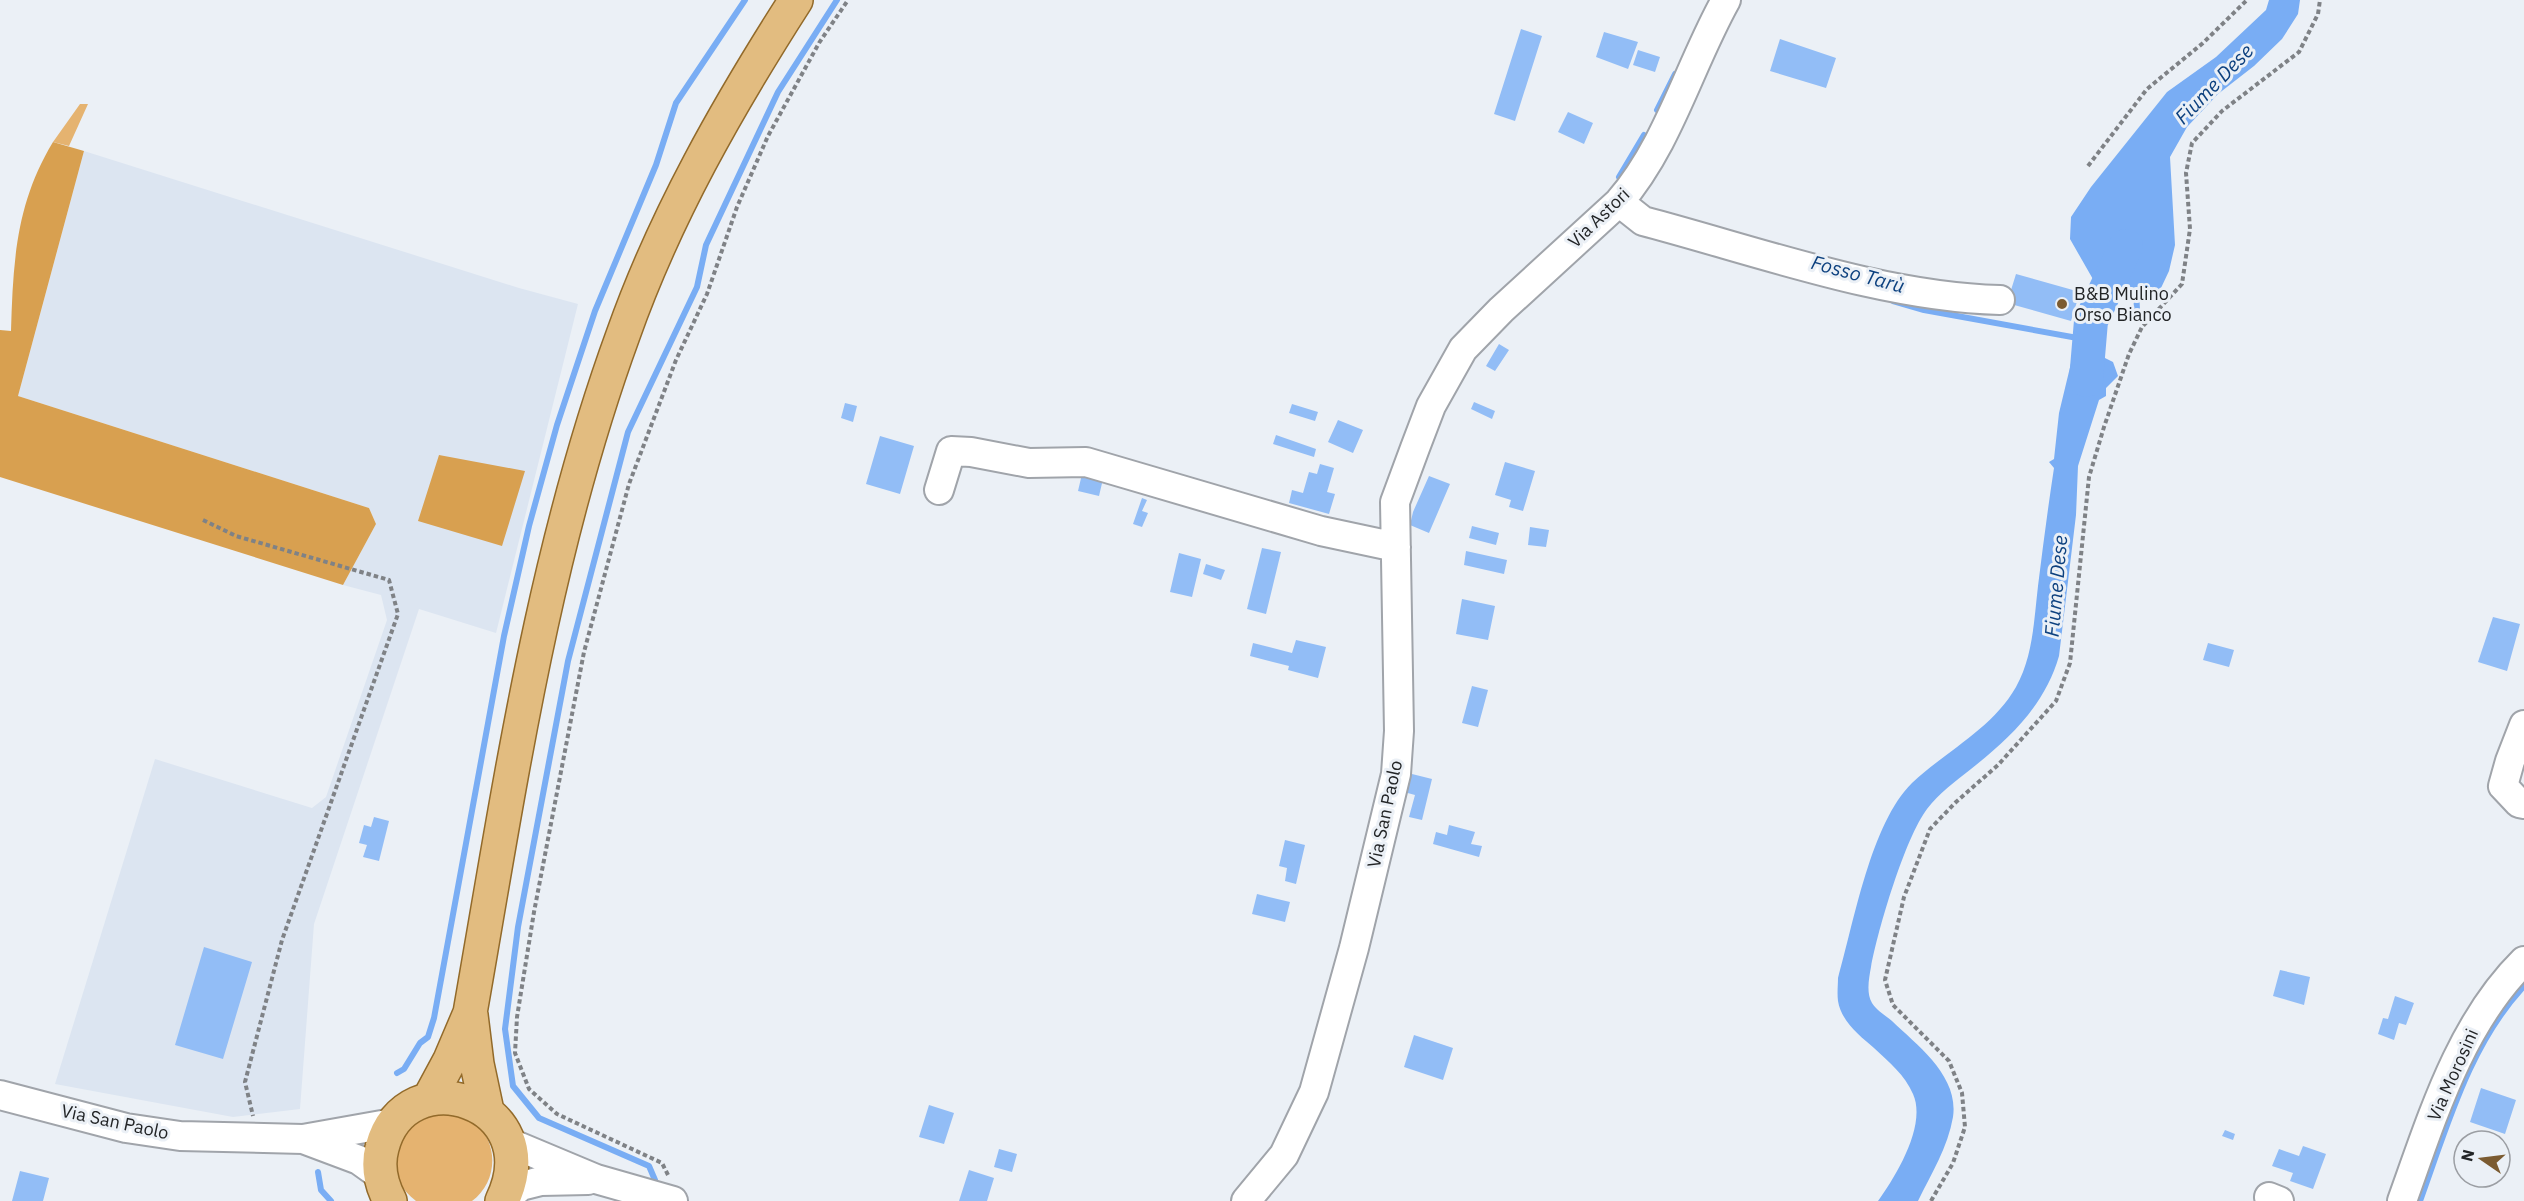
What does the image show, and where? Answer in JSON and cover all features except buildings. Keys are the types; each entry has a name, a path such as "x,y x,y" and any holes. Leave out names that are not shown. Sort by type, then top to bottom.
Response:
{"main road":[{"path":"429,1100 450,1060 470,1013 528,683 558,554 602,398 623,334 700,162 748,76 796,0"},
{"path":"470,1013 477,1065 487,1111"},
{"path":"387,1194 380,1157 384,1139 393,1123 409,1108 429,1100 449,1097 469,1101 487,1111 497,1120 510,1143 513,1163 511,1184 503,1201"}],"street":[{"name":"Via Astori","path":"1431,406 1463,349 1501,310 1619,202 1636,182 1656,148 1726,0"},
{"path":"1619,202 1643,220 1842,274 1933,296 2000,300"},
{"name":"Via San Paolo","path":"1246,1201 1284,1155 1314,1092 1354,948 1396,774 1399,731 1395,502 1431,406"},
{"path":"939,490 951,451 971,452 1029,463 1086,462 1322,531 1396,547"},
{"path":"2524,725 2503,786 2519,803 2524,804"},
{"name":"Via Morosini","path":"2402,1201 2429,1127 2470,1032 2501,983 2524,960"},
{"name":"Via San Paolo","path":"0,1095 126,1128 180,1136 303,1139 393,1123"},
{"name":"Via San Paolo","path":"303,1139 359,1160 387,1194"},
{"path":"510,1143 596,1179 667,1199"},
{"path":"503,1201 521,1186 541,1181 596,1179"}],"path":[{"path":"667,1199 670,1179 662,1163 557,1113 529,1089 515,1053 517,1017 534,912 584,652 629,484 676,360 707,294 737,207 768,136 819,43 848,0"},
{"path":"2088,166 2147,89 2203,43 2247,0"},
{"path":"1931,1201 1953,1162 1965,1127 1963,1104 1962,1093 1948,1061 1893,1005 1885,980 1904,897 1930,829 1956,801 1998,765 2056,701 2070,663 2089,477 2104,427 2128,354 2142,327 2182,284 2190,229 2186,173 2192,143 2222,111 2299,51 2318,14 2320,0"},
{"path":"203,520 247,539 389,580 398,614 282,940 245,1082 257,1137"}],"shaded area":[{"path":"80,104 88,104 69,146 53,142"},
{"path":"53,142 84,151 18,396 369,508 376,524 343,585 0,477 0,330 11,331 15,257 24,210 31,188"},
{"path":"84,151 519,288 578,304 496,633 419,609 314,924 300,1109 233,1117 55,1084 155,759 312,808 326,797 387,620 381,595 343,585 376,524 369,508 18,396"},
{"path":"439,455 525,471 502,546 418,521"},
{"path":"444,1113 468,1119 483,1132 492,1152 491,1174 487,1184 472,1201 416,1201 396,1175 394,1161 397,1148 414,1126"}],"water":[{"path":"2269,0 2300,0 2298,14 2282,39 2254,66 2218,94 2187,127 2170,157 2175,245 2169,271 2161,288 2148,296 2131,297 2113,292 2094,281 2070,239 2071,217 2091,187 2167,92 2216,57 2266,10"},
{"path":"2079,330 2099,339 2103,357 2113,362 2118,376 2106,388 2106,396 2099,400 2078,466 2076,515 2059,656 2045,690 2012,733 1942,792 1927,809 1901,862 1886,908 1870,971 1868,985 1872,1003 1934,1063 1950,1088 1953,1102 1951,1128 1918,1201 1878,1201 1908,1150 1916,1120 1916,1106 1910,1087 1901,1075 1857,1033 1843,1015 1838,1001 1838,978 1866,874 1885,822 1912,783 1982,727 2006,702 2022,675 2032,638 2054,468 2049,462 2054,459 2059,413"}],"waterway":[{"path":"397,1073 404,1069 420,1043 428,1037 434,1018 504,636 529,526 557,425 595,311 656,165 676,103 745,0"},
{"path":"655,1180 649,1166 539,1118 513,1086 505,1029 518,927 568,661 628,432 697,287 706,245 778,92 837,0"},
{"name":"Fosso Tarù","path":"1657,110 1675,74"},
{"name":"Fosso Tarù","path":"1619,177 1644,135"},
{"name":"Fiume Dese","path":"2086,380 2091,321 2126,246"},
{"path":"2136,290 2137,310"},
{"name":"Fosso Tarù","path":"1893,301 1924,310 2083,339"},
{"path":"2420,1201 2450,1116 2474,1060 2488,1034 2524,986"},
{"path":"318,1172 321,1190 331,1201"}],"place":[{"name":"B&B Mulino Orso Bianco","path":"2062,304"}]}
